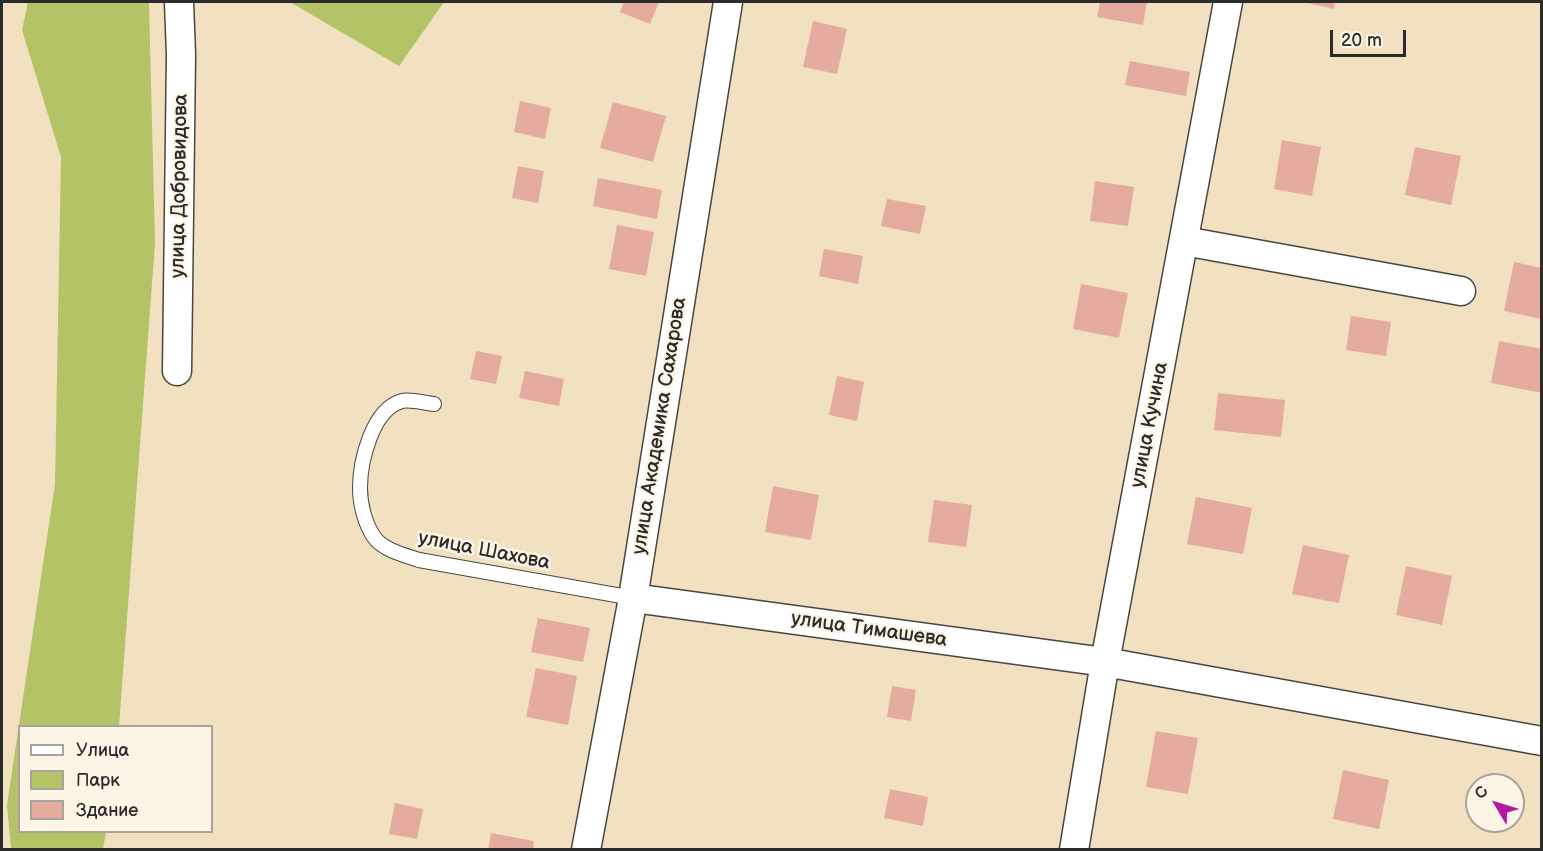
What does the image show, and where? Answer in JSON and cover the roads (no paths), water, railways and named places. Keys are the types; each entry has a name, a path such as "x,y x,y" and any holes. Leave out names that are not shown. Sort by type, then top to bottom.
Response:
{"street":[{"name":"улица Добровидова","path":"177,371 181,54 179,2"},
{"name":"улица Академика Сахарова","path":"586,849 633,598 728,2"},
{"name":"улица Кучина","path":"1074,849 1105,662 1228,2"},
{"path":"1184,241 1461,291"},
{"name":"улица Тимашева","path":"633,598 1105,662 1542,741"}],"lane":[{"name":"улица Шахова","path":"434,404 402,401 386,410 372,430 364,460 360,489 363,516 374,539 395,552 418,560 633,598"}]}
